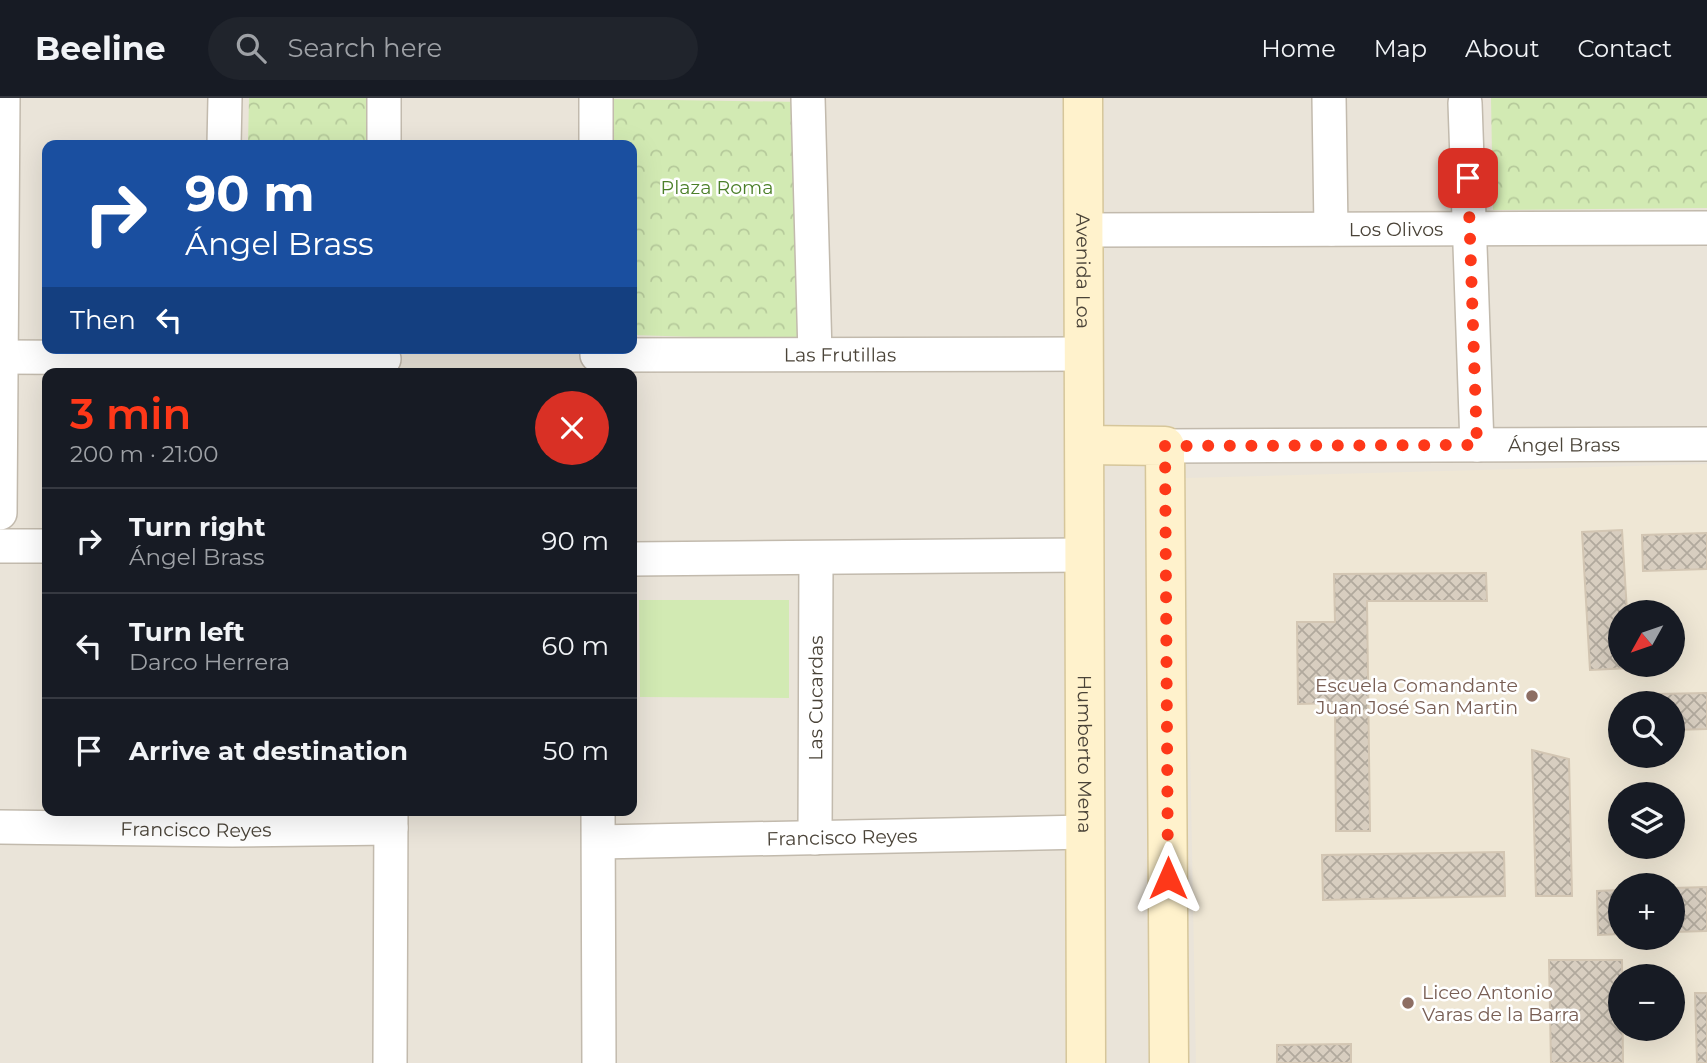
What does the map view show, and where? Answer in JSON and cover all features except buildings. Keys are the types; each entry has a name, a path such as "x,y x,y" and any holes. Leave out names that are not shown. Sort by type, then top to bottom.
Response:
{"street":[{"path":"0,513 3,98"},
{"path":"224,140 225,98"},
{"path":"384,98 384,140"},
{"path":"596,98 596,140"},
{"path":"808,98 815,355"},
{"name":"Avenida Loa","path":"1083,98 1086,445"},
{"path":"1329,98 1331,229"},
{"path":"1465,103 1477,445"},
{"name":"Los Olivos","path":"1084,230 1707,228"},
{"path":"1,357 166,354"},
{"path":"244,354 384,360"},
{"name":"Las Frutillas","path":"597,359 1085,354"},
{"name":"Ángel Brass","path":"1086,445 1707,444"},
{"name":"Humberto Mena","path":"1086,445 1086,1063"},
{"path":"1165,446 1170,1063"},
{"path":"0,546 42,546"},
{"path":"637,559 1086,555"},
{"name":"Las Cucardas","path":"815,838 816,558"},
{"path":"390,1063 391,819"},
{"name":"Francisco Reyes","path":"0,827 232,820 391,819"},
{"path":"598,826 599,1063"},
{"name":"Francisco Reyes","path":"598,826 815,838 1086,832"}],"shaded area":[{"path":"0,98 1707,98 1707,1063 0,1063"},
{"path":"1707,464 1707,1063 1196,1063 1185,478"}],"green space":[{"path":"249,98 376,98 376,140 248,140"},
{"path":"1491,98 1707,98 1707,208 1493,210"},
{"name":"Plaza Roma","path":"611,99 804,102 799,340 637,335 637,140 612,140"},
{"path":"639,600 789,600 789,698 640,697"}],"place":[{"name":"Escuela Comandante Juan José San Martin","path":"1532,696"},
{"name":"Liceo Antonio Varas de la Barra","path":"1408,1003"}],"route":[{"path":"1168,878 1165,446 1477,445 1468,178"}]}
